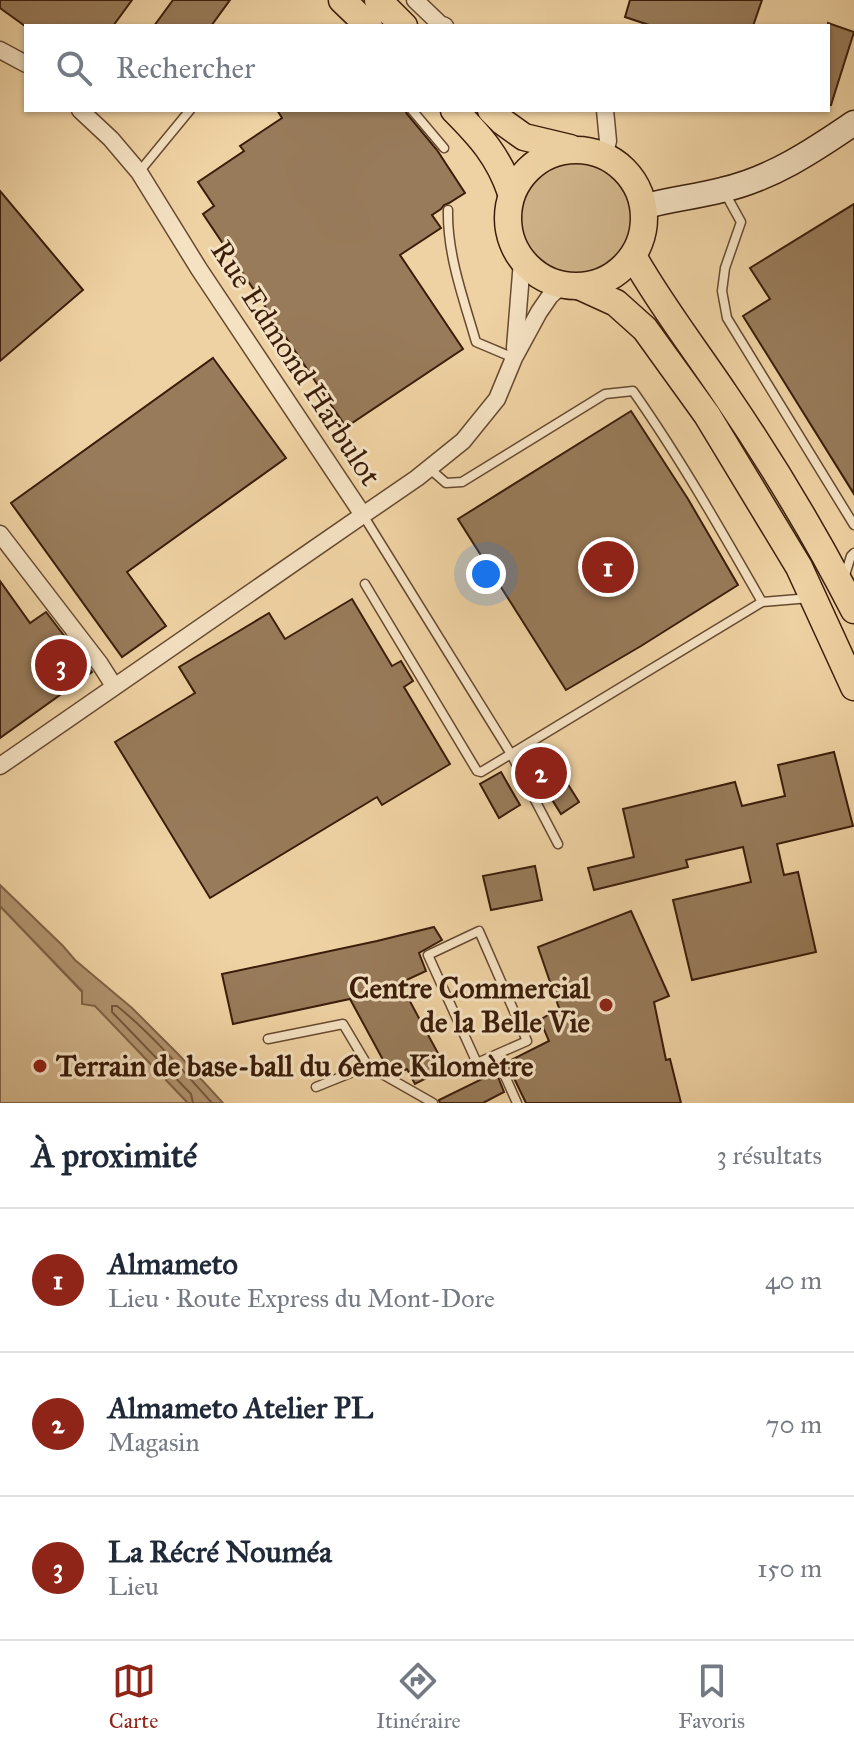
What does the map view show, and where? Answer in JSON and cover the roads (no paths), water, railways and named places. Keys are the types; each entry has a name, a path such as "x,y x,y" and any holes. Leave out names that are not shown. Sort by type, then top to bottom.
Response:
{"main road":[{"path":"342,0 367,24"},
{"path":"378,0 402,24"},
{"path":"456,112 488,146 504,172 511,193"},
{"path":"493,112 524,137 604,155 627,173 638,189 643,207 643,232 633,256 620,271 601,282 571,286"},
{"path":"643,207 723,190 781,169 854,123"},
{"path":"574,149 554,153 536,162 521,176 511,193 507,211 513,246 522,261 540,277 616,303 645,329 707,415 792,555 854,687"},
{"path":"633,256 786,490 854,610"}],"street":[{"path":"415,0 440,24"},
{"path":"0,50 24,63"},
{"name":"Rue Edmond Harbulot","path":"82,112 139,172 199,269 363,515 463,441 497,399 514,358 550,296 571,286"},
{"path":"604,155 608,141 605,112"},
{"path":"514,358 522,261"},
{"path":"0,766 363,515"},
{"path":"0,534 114,686"}],"lane":[{"path":"139,172 188,112"},
{"path":"414,112 444,148"},
{"path":"723,190 741,222 725,268 722,291 727,318 854,525"},
{"path":"448,210 458,281 476,342 514,358"},
{"path":"429,468 446,483 462,482 605,394 633,391 707,507 762,602"},
{"path":"363,515 511,754 558,844"},
{"path":"842,586 854,553"},
{"path":"365,584 477,771 481,772 762,602 813,598"},
{"path":"479,931 527,1041 497,1055 477,1063 428,955 479,931"},
{"path":"268,1039 343,1024 368,1066 433,1103"},
{"path":"497,1055 517,1103"},
{"path":"316,1087 368,1066"}],"water":[{"path":"0,885 75,960 132,1008 223,1103 188,1103 95,1006 82,1004 82,991 0,906"}],"place":[{"name":"Almameto","path":"608,567"},
{"name":"La Récré Nouméa","path":"61,665"},
{"name":"Almameto Atelier PL","path":"541,773"},
{"name":"Centre Commercial de la Belle Vie","path":"606,1005"},
{"name":"Terrain de base-ball du 6ème Kilomètre","path":"40,1066"}]}
